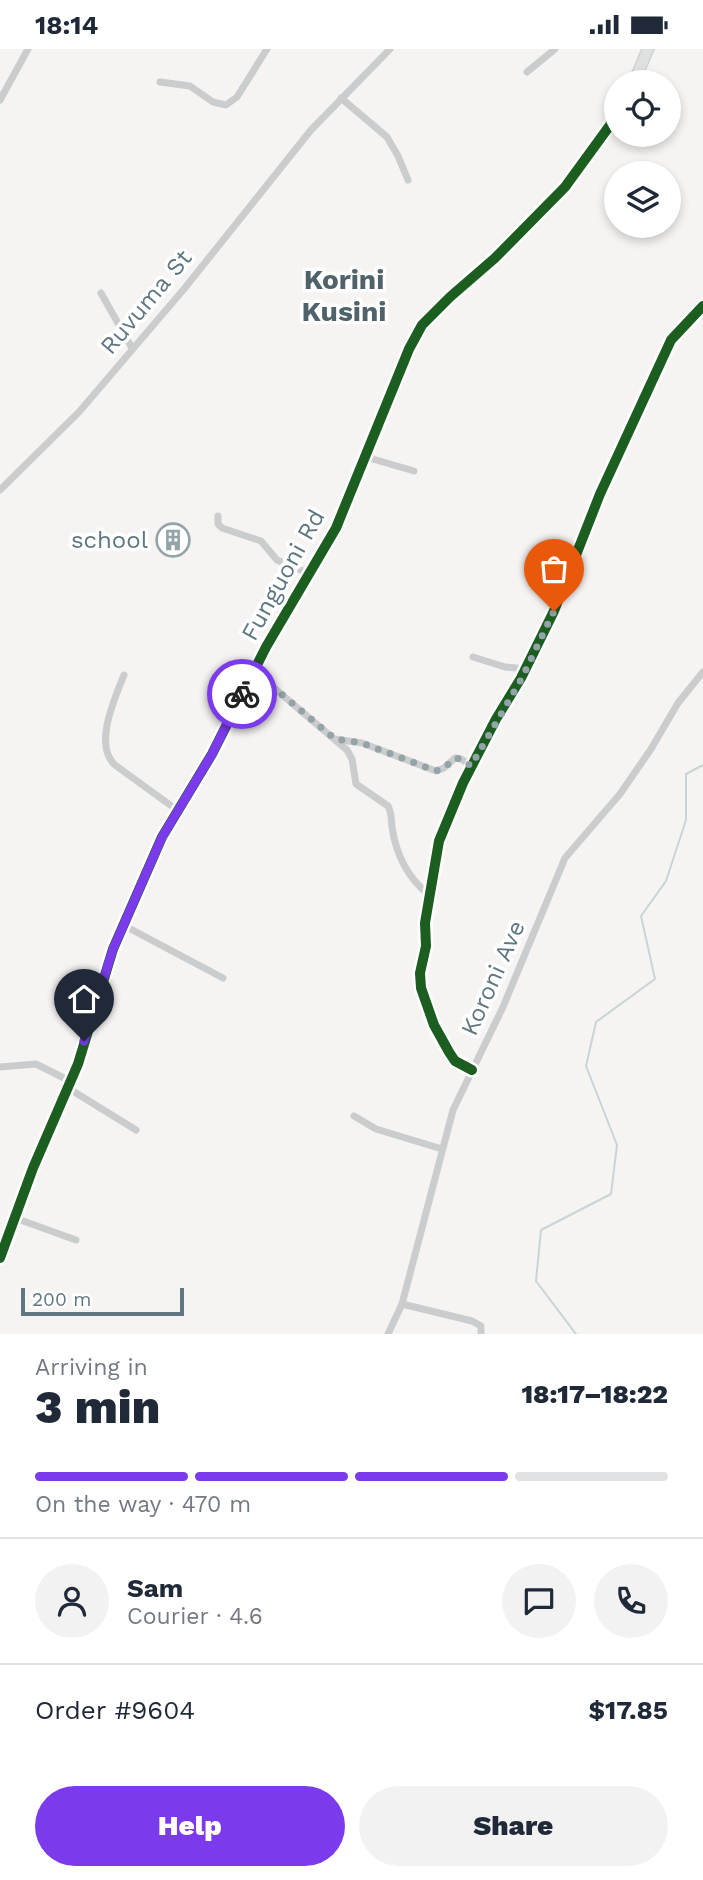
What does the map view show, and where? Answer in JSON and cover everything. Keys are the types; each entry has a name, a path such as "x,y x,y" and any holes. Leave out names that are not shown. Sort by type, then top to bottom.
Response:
{"street":[{"path":"0,100 28,49"},
{"path":"160,82 190,86 213,102 226,105 237,97 267,49"},
{"name":"Ruvuma St","path":"0,490 61,432 184,289 311,130 390,49"},
{"path":"527,72 555,49"},
{"path":"639,70 648,49"},
{"path":"341,98 387,137 408,180"},
{"name":"Funguoni Rd","path":"0,1258 33,1168 69,1085 97,995 123,925 162,837 216,747 254,671 336,528 409,349 422,325 495,258 565,187 604,133"},
{"path":"101,293 132,348"},
{"path":"472,1070 457,1063 449,1052 434,1025 421,988 426,946 425,923 439,841 471,766 526,669 554,611 600,494 671,340 703,306"},
{"path":"366,457 414,471"},
{"path":"218,516 218,524 222,528 261,541 277,560 310,574"},
{"path":"473,657 505,667 526,669"},
{"path":"254,671 351,754 358,787 388,806 398,851 404,865 412,879 429,895"},
{"name":"Koroni Ave","path":"388,1334 402,1304 453,1111 503,1007 565,858 620,794 642,764 678,703 703,672"},
{"path":"124,675 111,707 106,732 107,756 115,765 177,810"},
{"path":"335,739 362,743 436,771 455,758 471,766"},
{"path":"123,925 223,978"},
{"path":"0,1067 36,1064 136,1130"},
{"path":"354,1115 376,1129 442,1149"},
{"path":"15,1218 76,1240"},
{"path":"402,1304 472,1321 481,1326 481,1334"}],"waterway":[{"path":"576,1334 536,1281 541,1230 611,1194 617,1145 586,1066 596,1022 655,979 641,916 666,881 686,820 686,774 703,765"}],"cycle path":[{"path":"0,1258 33,1168 78,1064 113,949 162,837 212,754 266,647 336,528 409,349 422,325 495,258 565,187 604,133"},
{"path":"472,1070 455,1061 449,1052 434,1025 421,988 420,973 426,946 425,923 439,841 463,783 521,678 554,611 600,494 671,340 703,306"}],"way so far":[{"path":"242,694 254,671 335,739 362,743 436,771 440,771 455,758 471,766 522,678 554,611"}],"place":[{"name":"school","path":"173,540"}],"district":[{"name":"Korini Kusini","path":"344,295"}],"route":[{"path":"84,1041 113,949 162,837 212,754 242,694"}]}
